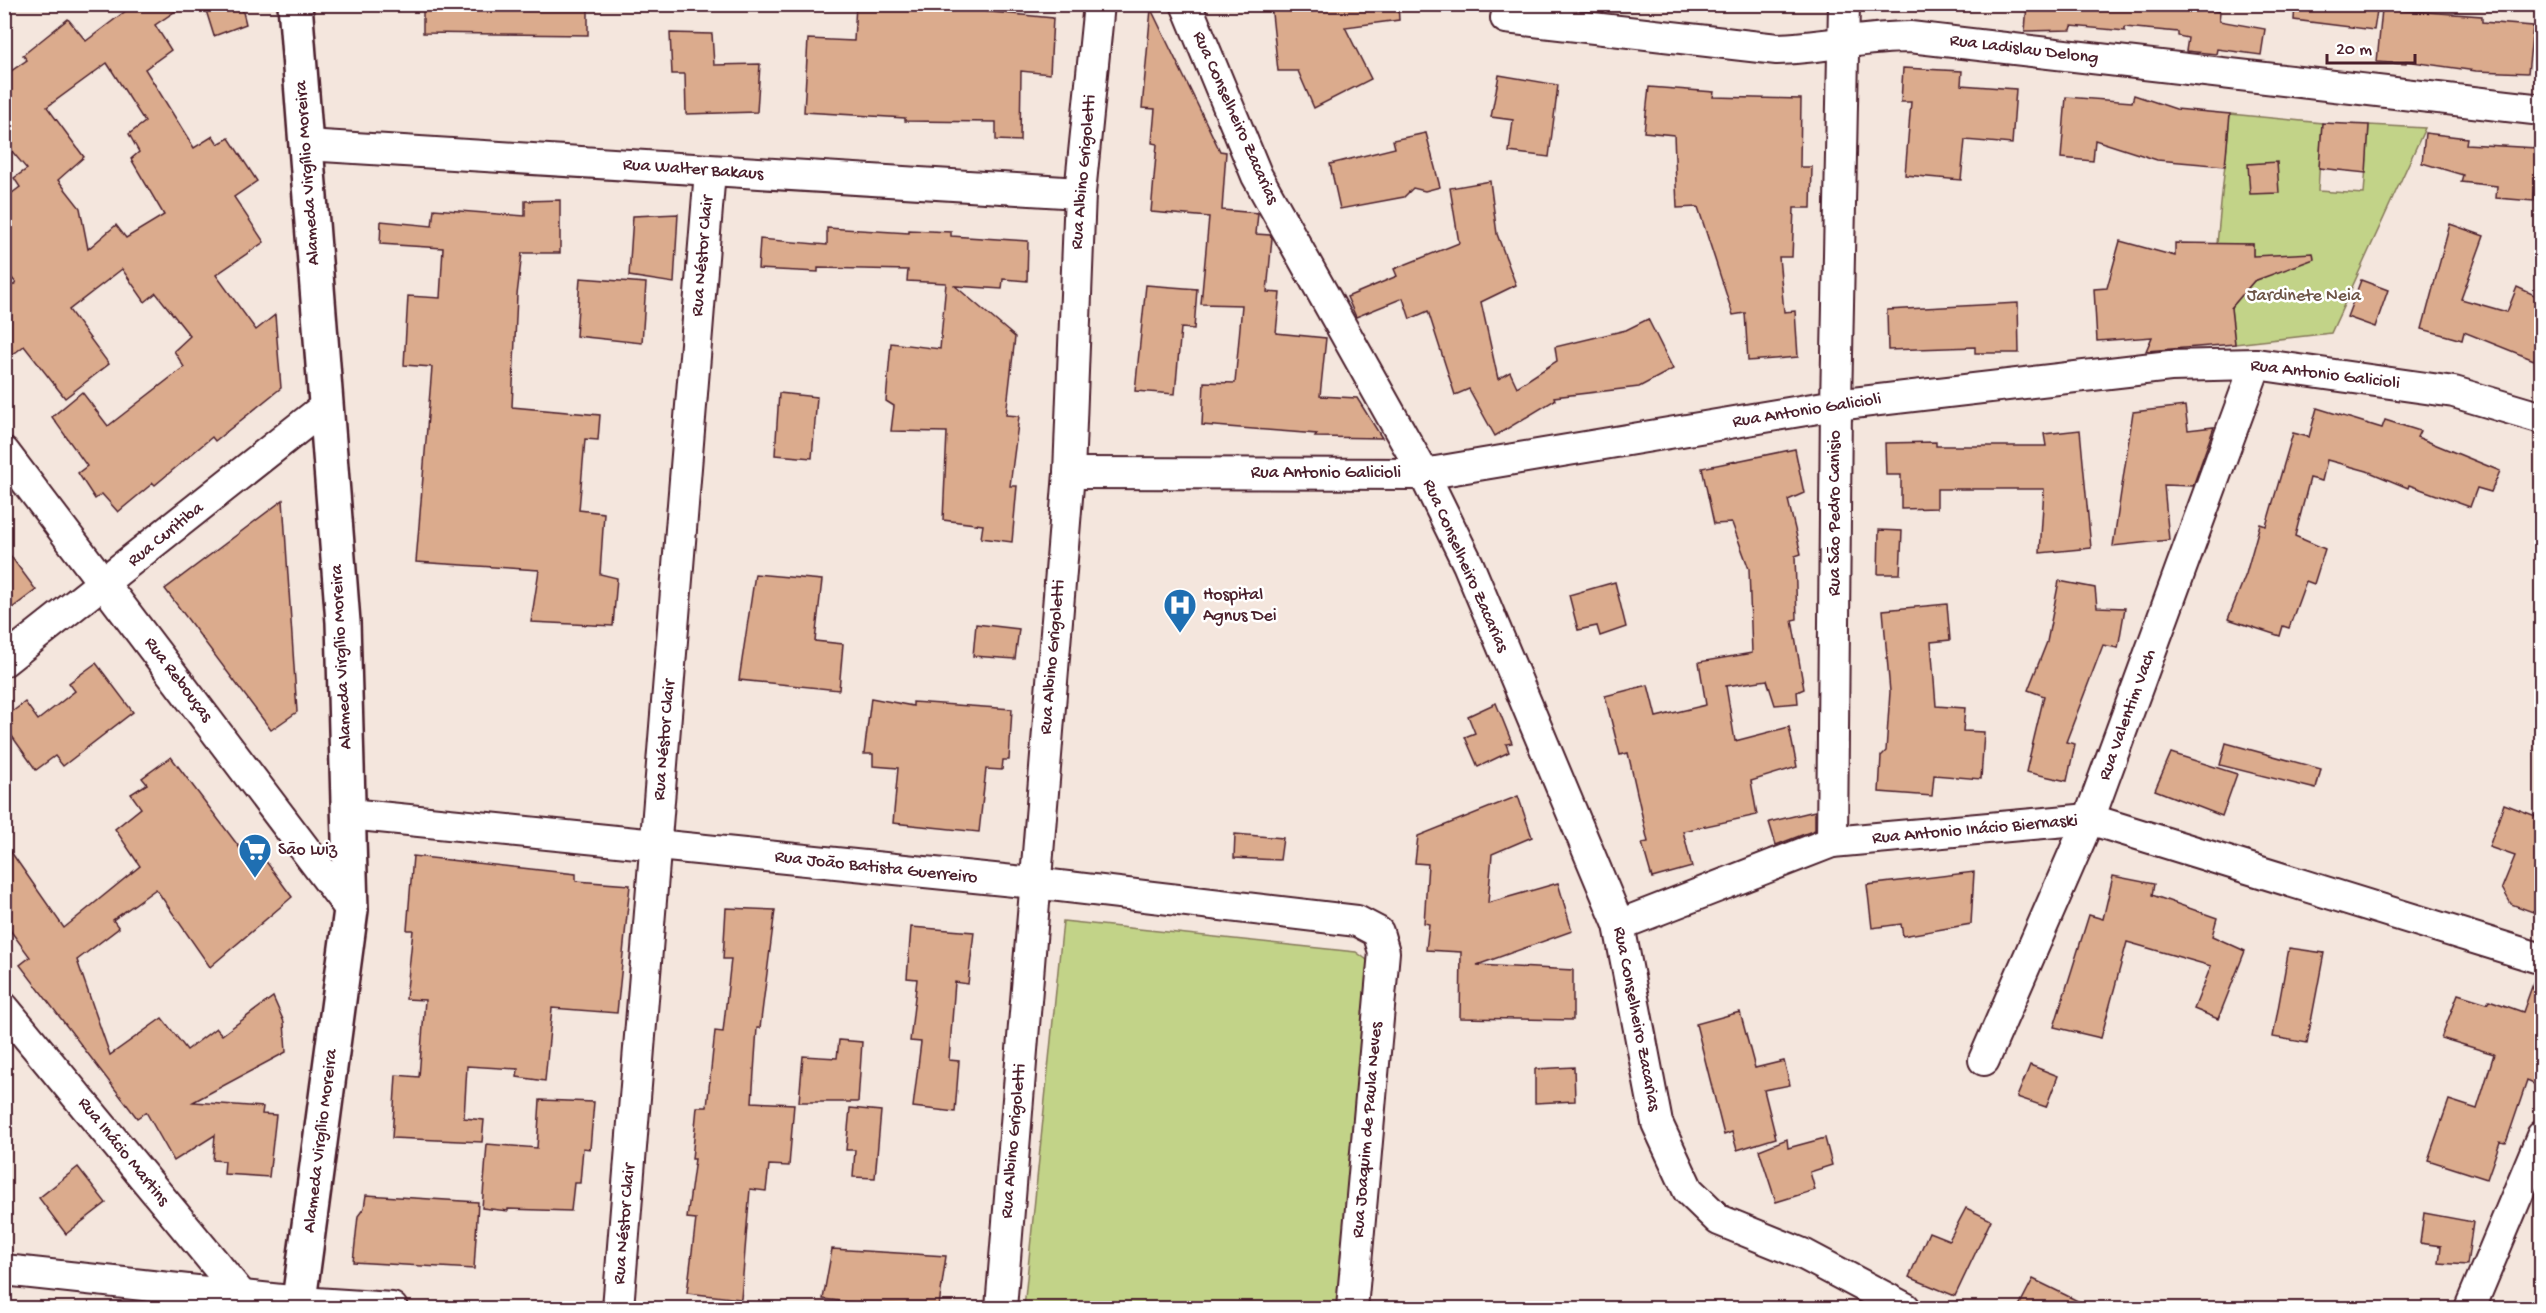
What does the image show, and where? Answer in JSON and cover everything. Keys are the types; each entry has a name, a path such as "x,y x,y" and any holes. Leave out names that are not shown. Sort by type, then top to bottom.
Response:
{"main road":[{"name":"Alameda Virgílio Moreira","path":"295,4 343,622 351,910 299,1305"}],"street":[{"name":"Rua Albino Grigoletti","path":"1001,1308 1069,473 1080,193 1099,4"},
{"name":"Rua Conselheiro Zacarias","path":"1186,4 1257,176 1424,474 1468,564 1619,925 1657,1123 1688,1190 1719,1220 1805,1255 1905,1308"},
{"name":"Rua São Pedro Canisio","path":"1833,842 1836,405 1841,42 1844,4"},
{"name":"Rua Ladislau Delong","path":"1506,18 1777,49 1809,48 1871,38 1910,37 2541,110"},
{"name":"Rua Walter Bakaus","path":"306,145 1080,193"},
{"name":"Rua Néstor Clair","path":"618,1308 710,171"},
{"name":"Rua Antonio Galicioli","path":"1069,473 1424,474 1836,405 2170,366 2256,364 2454,392 2541,418"},
{"name":"Rua Valentim Vach","path":"1984,1060 2090,819 2256,364"},
{"name":"Rua Curitiba","path":"4,661 105,584 325,407"},
{"name":"Rua Rebouças","path":"4,452 351,910"},
{"name":"Rua João Batista Guerreiro","path":"349,814 1034,883 1357,921 1378,932 1384,952"},
{"name":"Rua Antonio Inácio Biernaski","path":"1619,925 1833,842 2090,819 2541,959"},
{"name":"Rua Joaquim de Paula Neves","path":"1352,1308 1384,952"},
{"name":"Rua Inácio Martins","path":"4,1008 242,1296"},
{"path":"2470,1308 2541,1136"},
{"path":"4,1270 242,1296 299,1305 392,1308"}],"green space":[{"name":"Jardinete Neia","path":"2230,114 2322,123 2318,191 2364,194 2369,125 2425,128 2331,333 2235,344 2231,308 2254,281 2271,274 2253,256 2253,244 2217,244"},
{"path":"1063,921 1356,952 1374,965 1346,1308 1024,1308"}],"building":[{"path":"135,4 186,4 155,25 171,50 145,69 194,148 213,136 218,144 229,138 257,181 234,197 264,242 216,275 256,330 275,315 281,388 215,441 212,437 155,485 153,483 118,512 102,494 95,499 78,473 87,466 52,417 82,392 108,426 184,367 174,351 190,336 156,293 145,302 122,269 69,310 109,364 65,398 24,346 4,361 4,292 16,283 4,269 4,199 20,187 14,178 27,169 4,142 4,76 27,60 23,55 68,19 86,41","holes":["107,63 145,122 129,134 139,152 131,159 164,215 126,238 116,225 88,249 80,208 58,180 84,157 47,107"]},
{"path":"204,4 241,4 246,24 214,36"},
{"path":"423,4 588,4 588,35 423,33"},
{"path":"856,4 960,9 1053,18 1050,74 1021,71 1020,141 996,140 996,122 905,121 905,118 804,112 808,39 854,41"},
{"path":"1271,4 1398,4 1399,20 1345,27 1371,79 1314,108 1298,71 1278,71"},
{"path":"2027,4 2185,4 2220,12 2219,21 2265,29 2261,55 2217,49 2216,54 2186,51 2188,38 2178,36 2178,32 2125,27 2125,31 2072,26 2071,30 2025,31"},
{"path":"2295,4 2378,4 2374,30 2294,20"},
{"path":"1151,9 1220,151 1226,152 1222,210 1258,213 1256,234 1270,235 1272,238 1267,292 1280,293 1276,333 1326,338 1320,396 1357,398 1382,438 1315,437 1317,434 1202,425 1204,382 1235,383 1242,305 1201,304 1209,217 1151,212 1157,144 1152,143 1155,109 1142,108"},
{"path":"2382,9 2482,16 2482,22 2533,26 2528,73 2476,71 2406,61 2406,64 2377,62"},
{"path":"670,33 712,34 714,65 760,64 757,112 686,114 685,74 672,74"},
{"path":"1903,68 1962,71 1961,85 2016,89 2012,144 1965,140 1961,180 1905,175 1911,102 1901,102"},
{"path":"1499,75 1558,85 1549,157 1509,152 1513,120 1491,117"},
{"path":"1649,87 1714,92 1713,97 1801,99 1800,167 1812,167 1811,208 1794,208 1792,257 1779,257 1784,312 1795,311 1798,357 1748,361 1745,313 1733,315 1698,207 1677,208 1674,135 1644,132"},
{"path":"2134,95 2176,109 2230,114 2225,166 2157,160 2095,140 2093,161 2061,158 2066,97 2132,102"},
{"path":"2322,123 2369,125 2366,173 2319,168"},
{"path":"1426,133 1440,187 1425,191 1413,188 1404,197 1340,209 1330,164 1395,148 1393,140"},
{"path":"2425,133 2467,138 2466,144 2537,148 2534,201 2496,198 2497,186 2461,182 2463,175 2422,163"},
{"path":"2277,162 2279,193 2250,194 2248,164"},
{"path":"1490,181 1497,234 1516,285 1481,302 1498,379 1510,372 1517,387 1557,361 1555,347 1626,330 1648,319 1673,369 1639,387 1554,397 1555,400 1495,436 1469,389 1455,395 1428,311 1410,319 1403,298 1356,317 1347,297 1397,276 1394,269 1459,243 1450,188"},
{"path":"560,200 560,253 522,253 517,295 512,407 600,415 598,440 585,439 579,510 604,513 600,574 617,578 613,626 531,622 539,570 416,562 432,367 404,365 408,296 440,298 443,248 380,244 381,221 432,226 434,209 525,216 525,201"},
{"path":"678,214 674,283 629,276 633,216"},
{"path":"2450,224 2484,236 2461,299 2507,312 2517,287 2541,298 2541,343 2534,360 2464,332 2462,340 2422,329"},
{"path":"827,228 909,233 909,230 951,232 951,236 1028,241 1027,281 1003,279 1002,289 955,286 1015,337 1006,415 1019,416 1010,486 1017,486 1012,542 981,538 983,525 943,520 947,432 891,431 894,406 886,401 891,343 940,349 946,283 907,281 908,270 818,268 818,272 758,269 760,239 827,245"},
{"path":"2120,241 2175,256 2175,243 2253,244 2253,256 2313,253 2314,259 2254,281 2231,308 2235,344 2146,351 2152,337 2097,341 2094,289 2107,288"},
{"path":"580,278 646,283 642,343 576,336"},
{"path":"2361,280 2388,290 2375,327 2347,317"},
{"path":"1146,285 1197,289 1194,329 1181,328 1175,394 1135,391"},
{"path":"2018,303 2019,353 1975,353 1975,347 1888,350 1887,310"},
{"path":"779,393 817,397 812,458 775,455"},
{"path":"2185,406 2188,430 2214,427 2193,486 2164,485 2169,540 2113,546 2133,412"},
{"path":"2317,408 2382,428 2385,420 2420,431 2417,437 2500,471 2491,492 2477,488 2470,507 2409,485 2408,488 2367,471 2327,460 2322,481 2310,478 2295,536 2325,549 2314,584 2306,581 2289,628 2283,626 2280,636 2228,619 2246,574 2260,524 2266,526 2293,433 2309,437"},
{"path":"2080,430 2091,548 2040,553 2044,489 1937,489 1937,508 1901,509 1901,475 1886,475 1885,443 1936,442 1936,446 2046,446 2044,434"},
{"path":"1795,449 1804,493 1788,500 1801,554 1795,556 1797,619 1792,620 1804,689 1797,692 1798,703 1775,705 1767,680 1726,686 1735,741 1789,727 1797,767 1751,781 1757,815 1683,831 1692,867 1652,878 1642,843 1648,842 1628,753 1620,755 1605,696 1648,685 1656,717 1706,705 1699,662 1752,653 1749,569 1732,523 1714,524 1702,468"},
{"path":"283,500 297,712 271,730 165,589"},
{"path":"1879,530 1902,531 1900,574 1878,574"},
{"path":"4,547 36,590 4,614"},
{"path":"755,574 822,580 815,641 843,644 839,690 739,680"},
{"path":"2059,581 2095,588 2097,607 2125,608 2118,648 2103,645 2066,742 2075,744 2067,781 2026,772 2044,696 2028,690 2047,642"},
{"path":"1615,582 1626,627 1600,636 1597,626 1578,630 1569,595"},
{"path":"1947,604 1950,640 1931,642 1936,706 1965,708 1963,731 1984,732 1981,779 1934,775 1932,796 1879,792 1881,756 1886,751 1890,692 1883,610"},
{"path":"976,624 1019,629 1015,659 973,656"},
{"path":"96,663 133,712 63,766 55,756 36,770 4,725 4,718 25,702 38,720 75,691 69,683"},
{"path":"871,698 913,706 913,702 1012,709 1009,760 1003,760 1002,770 986,769 979,832 893,823 898,768 873,766 873,754 864,754"},
{"path":"1496,703 1512,743 1506,744 1509,752 1478,767 1465,737 1475,733 1468,716"},
{"path":"2226,743 2321,769 2316,789 2220,765"},
{"path":"2171,753 2237,774 2222,816 2155,790"},
{"path":"171,757 255,868 265,860 292,897 210,967 156,889 113,920 119,928 77,960 110,1055 162,1018 187,1050 216,1028 222,1035 273,997 284,1022 286,1052 193,1102 263,1107 262,1114 276,1115 269,1177 224,1174 225,1161 213,1160 215,1135 174,1161 146,1112 137,1118 20,965 30,957 4,922 4,842 64,928 140,866 115,829 141,808 131,794 147,784 142,778"},
{"path":"1518,796 1532,837 1492,854 1488,903 1558,883 1572,931 1477,965 1573,970 1573,1020 1460,1018 1461,952 1426,950 1429,924 1424,923 1428,864 1415,863 1418,836"},
{"path":"2504,804 2541,818 2541,915 2511,904 2502,888 2515,856 2489,847"},
{"path":"1815,811 1815,830 1776,845 1769,822"},
{"path":"1235,834 1283,838 1280,860 1234,858"},
{"path":"413,856 576,874 576,881 630,885 617,1013 552,1008 545,1081 517,1077 518,1069 467,1066 464,1118 484,1120 482,1142 392,1138 396,1075 419,1077 425,1000 406,999 413,930 407,930"},
{"path":"1974,872 1971,924 1903,936 1901,924 1872,928 1867,885"},
{"path":"2113,876 2154,884 2152,895 2217,918 2212,936 2245,951 2218,1019 2194,1009 2211,966 2127,942 2101,1038 2054,1027 2089,915 2103,919"},
{"path":"726,908 775,910 760,1028 757,1028 752,1102 794,1104 789,1166 769,1165 766,1191 750,1189 741,1299 687,1293 696,1219 687,1218 695,1159 692,1159 697,1107 707,1107 715,1031 723,1032 731,959 723,959"},
{"path":"911,927 974,932 968,984 955,982 949,1060 959,1061 955,1112 913,1107 921,1042 910,1041 917,979 907,978"},
{"path":"2289,948 2324,953 2307,1043 2273,1037"},
{"path":"2536,975 2541,976 2541,1087 2527,1081 2506,1143 2500,1142 2487,1179 2428,1160 2449,1100 2477,1109 2494,1054 2441,1038 2458,994 2487,1003 2489,1000 2523,1012"},
{"path":"1740,1012 1755,1068 1784,1061 1790,1085 1764,1090 1776,1138 1737,1150 1732,1132 1724,1135 1696,1024"},
{"path":"839,1040 862,1042 858,1102 799,1102 803,1056 837,1058"},
{"path":"2030,1065 2058,1076 2046,1107 2017,1097"},
{"path":"1574,1067 1575,1101 1535,1103 1535,1069"},
{"path":"540,1100 594,1102 590,1149 583,1148 580,1183 574,1183 571,1211 508,1209 508,1211 482,1208 487,1144 537,1148"},
{"path":"850,1108 881,1111 875,1178 853,1177 855,1150 846,1150"},
{"path":"1825,1138 1832,1165 1810,1172 1815,1190 1776,1202 1759,1150 1787,1139 1788,1148"},
{"path":"78,1167 106,1203 66,1234 39,1198"},
{"path":"366,1195 478,1202 474,1269 353,1262 358,1216 364,1208"},
{"path":"1966,1208 1991,1220 1955,1296 1909,1277 1929,1232 1949,1240"},
{"path":"2424,1213 2473,1222 2467,1265 2439,1263 2441,1246 2420,1243"},
{"path":"832,1249 946,1256 939,1306 857,1303 823,1299"},
{"path":"2033,1279 2092,1308 2018,1308"}],"place":[{"name":"Hospital Agnus Dei","path":"1180,634"},
{"name":"São Luiz","path":"255,879"}]}
